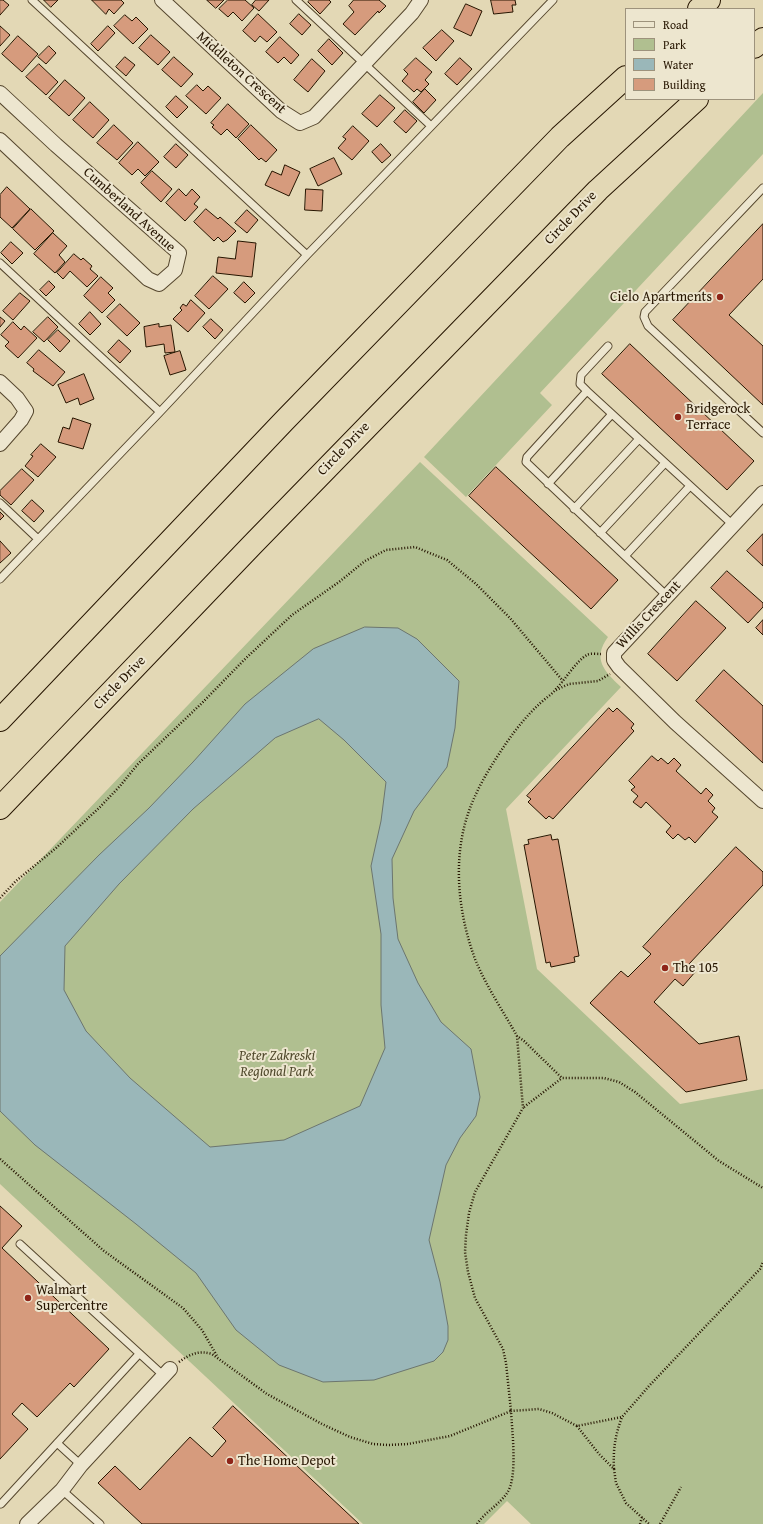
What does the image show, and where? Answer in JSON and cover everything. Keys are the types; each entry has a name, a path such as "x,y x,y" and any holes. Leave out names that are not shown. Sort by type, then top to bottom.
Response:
{"highway":[{"path":"699,8 705,0"},
{"path":"699,8 709,0"},
{"path":"755,46 763,39"},
{"path":"755,51 763,45"},
{"path":"0,720 273,432 549,149 625,78"},
{"name":"Circle Drive","path":"0,808 263,533 598,190 696,100"}],"street":[{"name":"Middleton Crescent","path":"162,0 280,111 300,123 314,117 422,0"},
{"name":"Cumberland Avenue","path":"0,93 56,145 179,253 175,270 159,284 148,279 0,140"},
{"path":"0,382 17,398 26,411 21,420 0,444"},
{"name":"Willis Crescent","path":"763,493 614,653 614,660 619,667 673,720 763,801"},
{"path":"27,1524 62,1490 81,1465 167,1372"}],"lane":[{"path":"32,0 307,255"},
{"path":"296,0 431,126"},
{"path":"0,579 160,412 307,255 553,0"},
{"path":"763,188 645,312 644,317 648,326 763,433"},
{"path":"0,263 160,412"},
{"path":"608,346 581,375 580,384 733,525"},
{"path":"587,391 526,457 527,464 667,596"},
{"path":"548,484 612,414"},
{"path":"574,509 639,439"},
{"path":"600,533 665,463"},
{"path":"625,556 690,486"},
{"path":"0,503 38,539"},
{"path":"20,1244 139,1354 167,1372"},
{"path":"1,1504 139,1354"},
{"path":"57,1443 81,1465"},
{"path":"62,1490 100,1524"}],"path":[{"path":"0,898 16,881 56,848 100,806 120,786 138,764 292,615 339,582 365,561 386,550 415,547 447,560 476,584 510,618 563,681"},
{"path":"523,1108 517,1036 478,965 468,936 462,911 459,888 461,850 469,811 493,763 511,735 531,711 556,690 570,671 587,655 600,654"},
{"path":"556,690 569,684 598,681 607,677"},
{"path":"517,1036 562,1078"},
{"path":"477,1524 506,1495 511,1487 513,1450 511,1411 503,1349 484,1315 473,1290 465,1252 466,1235 469,1213 475,1192 523,1108 562,1078 604,1078 619,1082 635,1092 719,1161 763,1188"},
{"path":"0,1159 104,1251 182,1308 202,1330 218,1357"},
{"path":"649,1524 626,1503 616,1483 614,1469 614,1445 617,1429 622,1417 655,1380 761,1269 763,1262"},
{"path":"167,1372 184,1358 196,1352 204,1351 218,1357 267,1394 322,1424 350,1437 373,1444 408,1444 450,1436 511,1411 539,1409 552,1413 578,1426 598,1454 614,1469"},
{"path":"578,1426 622,1417"},
{"path":"660,1524 681,1487"},
{"path":"640,1524 642,1517"}],"green space":[{"path":"763,93 763,154 540,393 552,405 466,497 424,457"},
{"name":"Peter Zakreski Regional Park","path":"420,462 608,637 601,652 602,664 605,670 621,687 506,809 537,969 680,1104 763,1089 763,1524 531,1524 507,1501 484,1524 363,1524 0,1184 0,902"}],"water":[{"path":"365,627 398,628 417,639 459,681 455,728 447,767 414,811 392,859 393,898 398,939 418,983 441,1022 471,1049 480,1097 476,1116 460,1138 446,1165 429,1240 440,1282 448,1326 448,1340 443,1352 434,1361 374,1380 323,1382 279,1365 236,1330 196,1273 35,1145 0,1111 0,956 99,855 149,808 245,704 313,649","holes":["319,719 344,740 386,782 381,821 371,866 381,934 381,1005 385,1048 360,1106 284,1140 210,1147 130,1078 86,1031 64,990 65,946 119,884 193,809 275,738"]}],"building":[{"path":"0,0 3,0 9,5 0,15"},
{"path":"44,0 58,0 51,7"},
{"path":"92,0 121,0 124,3 114,14 109,9 106,14"},
{"path":"207,0 224,0 216,8"},
{"path":"228,0 245,0 254,8 242,21 233,12 228,17 219,9"},
{"path":"256,0 269,0 259,11 252,5"},
{"path":"310,0 329,0 331,2 320,14 308,2"},
{"path":"354,0 379,0 386,6 379,13 378,11 355,35 343,24 354,12 349,6"},
{"path":"491,0 515,0 516,5 512,5 513,12 494,14"},
{"path":"466,4 482,11 471,36 454,28"},
{"path":"258,14 277,32 267,42 260,36 255,42 243,31"},
{"path":"299,14 311,25 302,35 290,24"},
{"path":"125,15 132,21 136,17 148,29 133,44 114,26"},
{"path":"0,26 10,35 0,46"},
{"path":"108,26 115,33 98,51 91,44"},
{"path":"442,30 454,41 436,61 423,48"},
{"path":"151,35 170,52 158,65 139,48"},
{"path":"18,36 38,54 22,72 2,54"},
{"path":"280,37 299,55 291,64 284,57 278,63 266,52"},
{"path":"329,39 343,53 332,65 318,51"},
{"path":"49,46 56,53 46,64 38,57"},
{"path":"125,57 135,65 126,76 116,67"},
{"path":"174,57 193,74 181,87 162,70"},
{"path":"416,58 432,72 425,80 429,84 421,92 417,89 414,92 402,81 408,74 404,70"},
{"path":"460,58 472,69 457,85 445,74"},
{"path":"312,59 325,71 308,92 294,80"},
{"path":"39,64 58,82 46,95 26,77"},
{"path":"65,80 85,98 69,116 49,98"},
{"path":"197,85 203,91 208,86 221,98 206,114 186,96"},
{"path":"425,89 436,100 424,113 413,102"},
{"path":"380,95 395,108 377,127 362,114"},
{"path":"176,96 188,107 177,118 166,107"},
{"path":"90,102 109,120 93,138 73,120"},
{"path":"228,104 249,124 236,138 227,129 221,135 212,127 214,125 211,123"},
{"path":"405,110 417,121 406,133 394,122"},
{"path":"114,125 133,143 117,160 97,143"},
{"path":"251,125 277,150 266,162 261,158 259,160 238,139"},
{"path":"353,126 369,141 352,160 338,148 346,139 343,137"},
{"path":"138,142 159,162 145,176 138,169 132,175 119,163"},
{"path":"176,144 188,155 176,168 164,157"},
{"path":"381,144 391,155 382,163 372,152"},
{"path":"334,158 342,174 318,186 310,169"},
{"path":"285,165 300,172 289,196 265,185 272,171 281,175"},
{"path":"152,171 172,189 161,202 141,183"},
{"path":"7,187 30,209 12,228 0,217 0,195"},
{"path":"179,189 186,196 192,189 200,197 194,204 198,207 185,221 166,203"},
{"path":"306,189 323,190 322,211 305,210"},
{"path":"31,209 54,231 35,250 13,229"},
{"path":"206,209 218,219 220,217 236,231 227,240 223,242 218,237 214,241 194,222"},
{"path":"247,210 258,220 247,233 235,223"},
{"name":"Cielo Apartments","path":"763,224 763,279 729,315 763,346 763,405 673,320"},
{"path":"53,233 67,246 59,255 65,262 55,273 34,254"},
{"path":"238,241 256,243 252,277 216,273 218,257 235,259"},
{"path":"11,242 23,253 12,264 1,253"},
{"path":"74,254 81,260 83,258 92,266 90,269 98,276 87,287 70,271 63,279 57,273"},
{"path":"213,276 228,289 209,309 195,296"},
{"path":"101,277 113,288 108,293 115,300 102,313 84,296"},
{"path":"49,281 55,287 46,296 40,290"},
{"path":"244,282 255,293 245,303 234,293"},
{"path":"20,293 30,301 13,320 3,311"},
{"path":"191,300 205,313 188,332 173,319 182,310 180,308 183,304 186,306"},
{"path":"120,304 140,323 127,336 107,317"},
{"path":"90,312 101,324 90,335 79,324"},
{"path":"0,317 5,321 0,327"},
{"path":"48,317 58,327 44,342 33,332"},
{"path":"211,319 223,330 215,339 203,327"},
{"path":"13,322 21,330 24,326 37,338 18,358 5,346 9,342 1,335"},
{"path":"159,324 159,327 171,325 175,352 165,353 164,344 146,347 144,327"},
{"path":"58,330 70,341 60,352 48,340"},
{"path":"119,340 131,351 120,363 108,352"},
{"name":"Bridgerock Terrace","path":"630,344 754,461 727,490 602,374"},
{"path":"39,350 65,372 53,386 33,371 34,369 27,363"},
{"path":"180,351 186,370 170,375 164,356"},
{"path":"84,374 94,399 80,405 78,398 66,403 58,385"},
{"path":"73,418 91,424 83,449 58,442 63,427 69,429"},
{"path":"41,444 56,457 38,477 25,466 33,456 31,455"},
{"path":"496,467 618,580 591,609 469,496"},
{"path":"22,469 34,480 11,505 0,495 0,491"},
{"path":"32,500 44,511 34,522 22,511"},
{"path":"0,512 4,516 0,520"},
{"path":"763,534 763,566 747,551"},
{"path":"0,541 11,553 0,563"},
{"path":"727,571 763,603 763,607 748,623 711,588"},
{"path":"696,601 726,628 677,681 648,654"},
{"path":"763,620 763,635 756,628"},
{"path":"724,670 763,706 763,763 696,701"},
{"path":"609,708 613,712 617,708 634,724 631,728 634,731 553,819 549,816 546,819 528,802 531,799 527,796"},
{"path":"652,756 658,761 661,758 668,764 674,758 681,765 676,771 701,794 706,788 713,795 708,801 715,808 712,812 718,817 695,843 689,837 685,840 678,834 673,839 666,832 671,826 646,802 641,808 633,802 638,796 631,790 635,787 629,781"},
{"path":"551,835 552,840 558,839 579,956 574,957 575,962 551,967 550,962 546,963 524,845 529,844 528,840"},
{"name":"The 105","path":"736,847 763,872 763,885 689,964 696,971 683,986 675,979 654,1002 699,1044 739,1036 747,1080 686,1092 590,1003 621,971 628,977 651,954 643,947"},
{"name":"Walmart Supercentre","path":"0,1206 22,1226 2,1248 109,1349 74,1387 70,1383 37,1417 22,1403 12,1414 28,1429 0,1459"},
{"name":"The Home Depot","path":"233,1406 359,1524 142,1524 98,1483 115,1466 140,1490 190,1437 212,1457 226,1441 213,1428"}],"place":[{"name":"Cielo Apartments","path":"720,297"},
{"name":"Bridgerock Terrace","path":"678,417"},
{"name":"The 105","path":"665,968"},
{"name":"Walmart Supercentre","path":"28,1298"},
{"name":"The Home Depot","path":"230,1461"}]}
